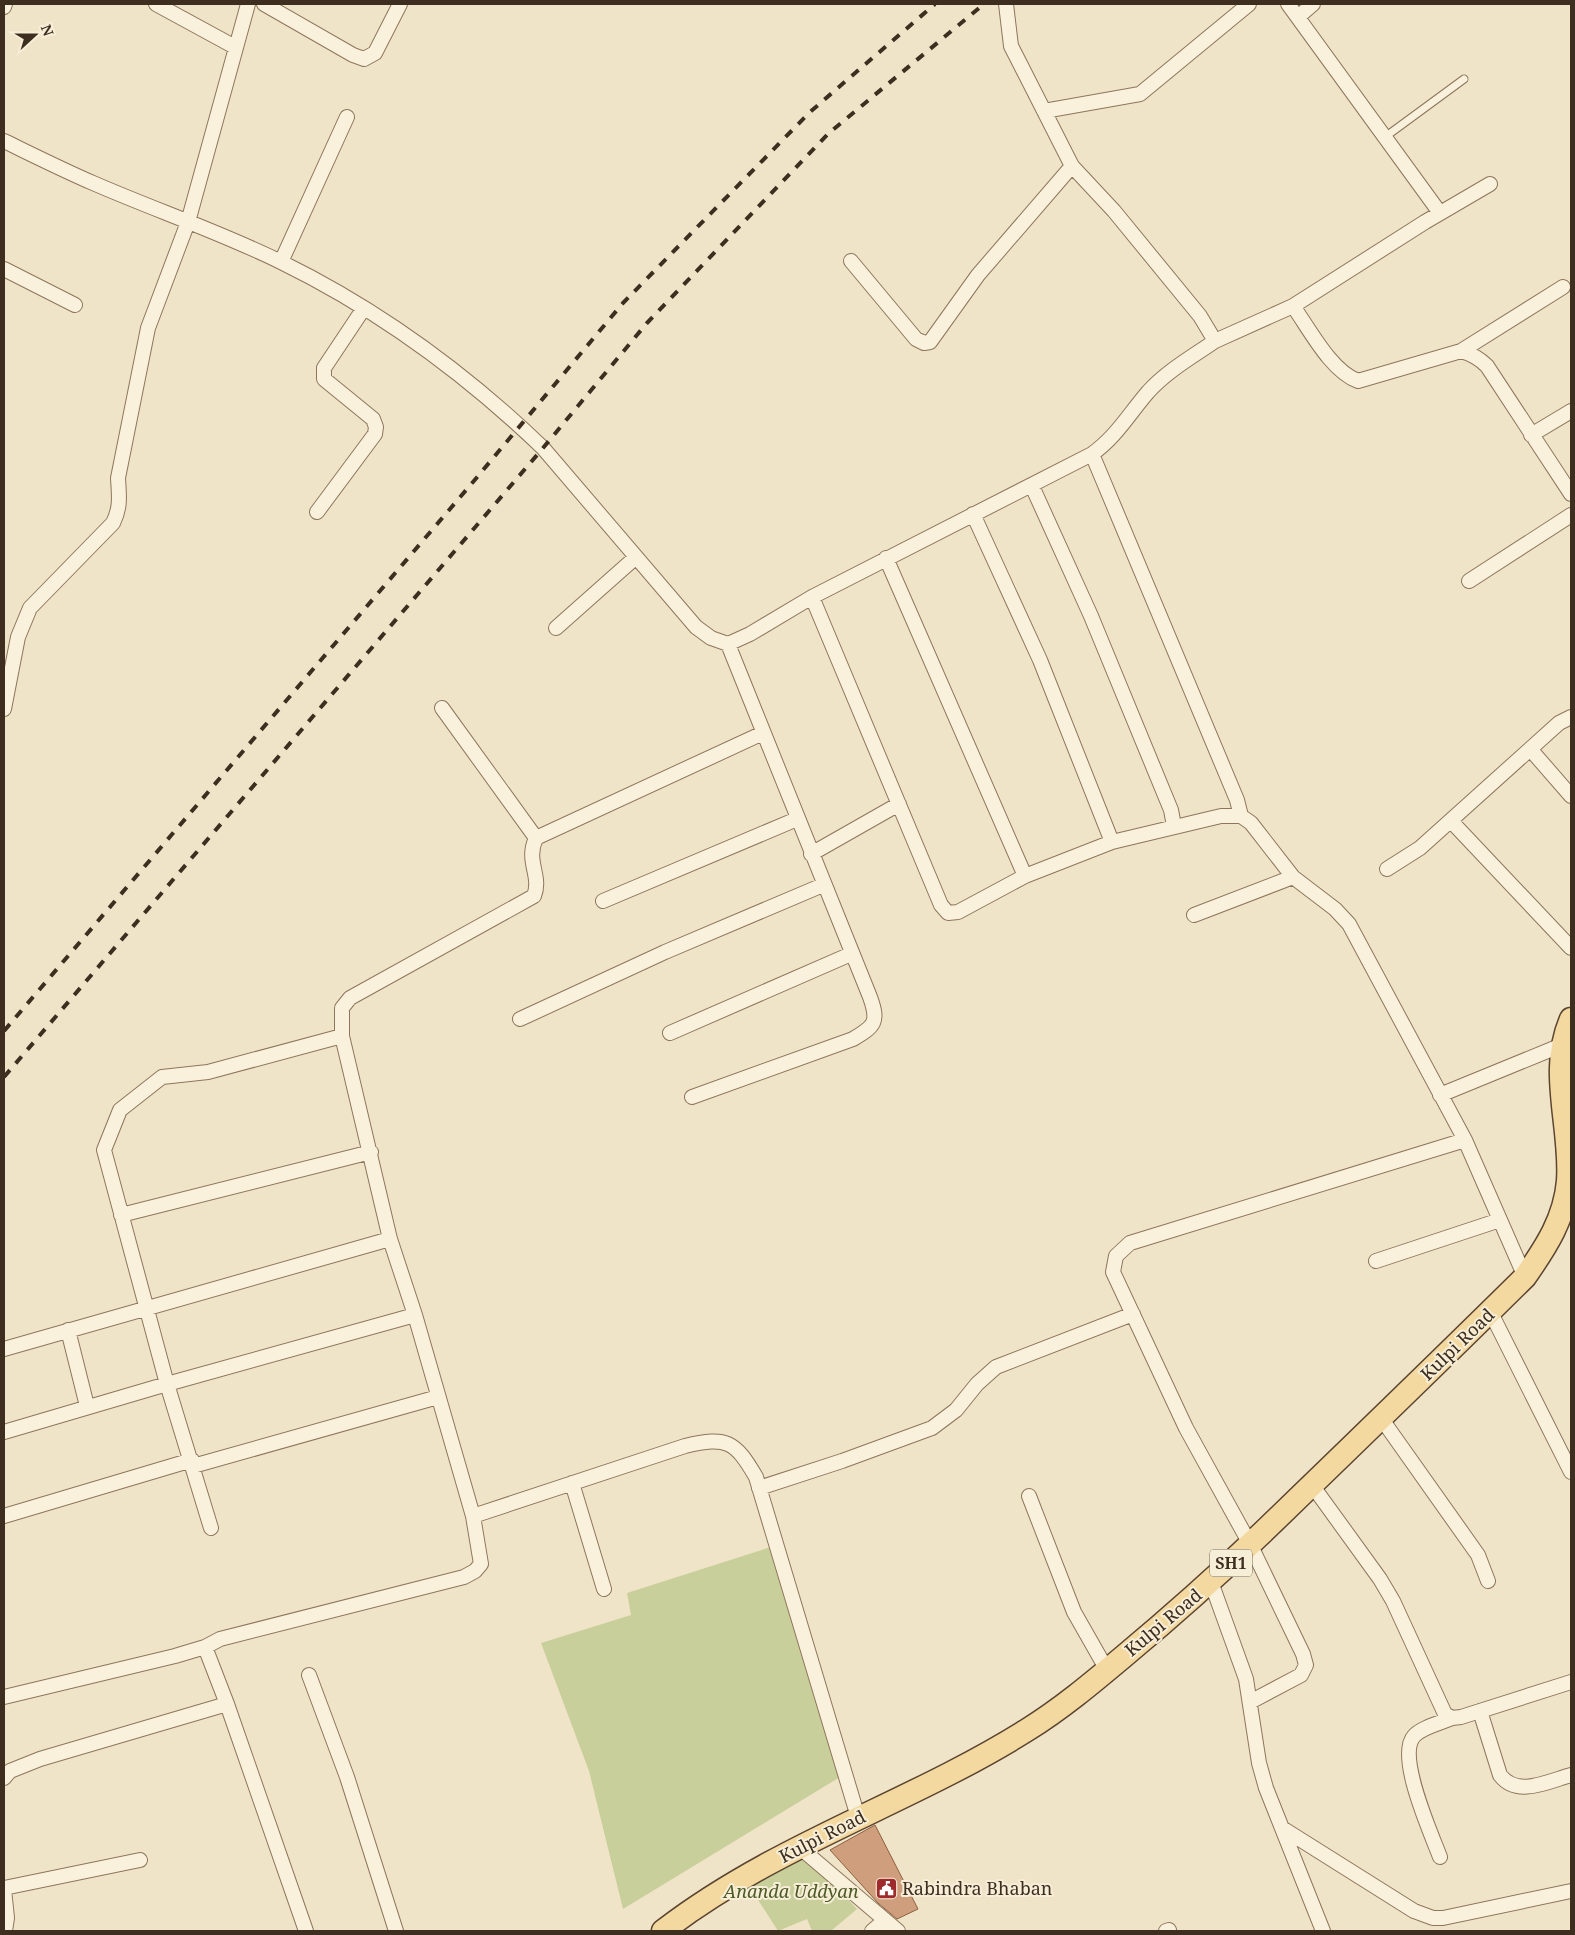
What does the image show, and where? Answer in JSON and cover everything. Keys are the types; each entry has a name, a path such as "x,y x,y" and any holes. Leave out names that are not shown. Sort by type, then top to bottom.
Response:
{"main road":[{"name":"Kulpi Road","path":"663,1931 726,1888 798,1846 948,1774 1027,1730 1107,1670 1211,1582 1525,1277 1547,1246 1564,1204 1568,1181 1568,1124 1562,1046 1571,1020"}],"street":[{"path":"156,4 235,47"},
{"path":"4,709 18,637 30,608 113,523 118,512 121,502 118,478 148,328 188,222 248,4"},
{"path":"264,4 353,56 364,59 375,53 400,4"},
{"path":"1006,4 1011,46 1072,166 1127,226 1200,316 1215,341"},
{"path":"1044,111 1140,94 1249,4"},
{"path":"1288,4 1440,213"},
{"path":"1298,17 1313,4"},
{"path":"281,262 347,117"},
{"path":"4,140 92,182 281,262 364,308 431,354 520,426 543,448 696,627 711,638 728,644 750,634 812,596 1092,454 1119,430 1148,392 1165,375 1215,341 1293,306 1440,213 1490,184"},
{"path":"852,261 916,339 924,343 930,342 978,275 1072,166"},
{"path":"4,269 75,305"},
{"path":"1293,306 1336,365 1346,376 1358,381 1461,351 1563,287"},
{"path":"317,512 375,434 374,419 324,379 322,374 324,368 364,308"},
{"path":"1461,351 1480,358 1487,366 1531,436 1571,494"},
{"path":"1531,436 1571,411"},
{"path":"1092,454 1237,800 1241,816"},
{"path":"1032,486 1102,644 1171,810 1174,826"},
{"path":"972,514 1040,660 1112,842"},
{"path":"1469,581 1571,515"},
{"path":"556,628 636,558"},
{"path":"886,558 1025,876"},
{"path":"812,596 941,905 948,913 958,912 1025,876 1112,842 1221,816 1241,816 1251,823 1293,877 1335,909 1349,924 1465,1140 1525,1277"},
{"path":"692,1097 853,1038 870,1028 875,1020 875,1010 823,885 728,644"},
{"path":"442,708 536,838"},
{"path":"1388,869 1420,848 1559,723 1571,717"},
{"path":"4,1698 205,1647 220,1639 469,1574 481,1564 473,1516 415,1316 390,1239 371,1152 342,1036 342,1008 350,998 534,896 537,888 530,851 536,838 763,733"},
{"path":"1531,750 1571,796"},
{"path":"811,854 899,804"},
{"path":"603,901 798,819"},
{"path":"1451,821 1571,948"},
{"path":"1194,915 1293,877"},
{"path":"520,1020 665,952 823,885"},
{"path":"670,1033 851,954"},
{"path":"211,1528 167,1384 104,1150 116,1115 124,1106 162,1077 208,1072 342,1036"},
{"path":"1440,1095 1562,1046"},
{"path":"1250,1702 1300,1675 1306,1665 1303,1654 1250,1544 1186,1428 1113,1272 1116,1256 1130,1243 1465,1140"},
{"path":"121,1215 371,1152"},
{"path":"1376,1261 1500,1220"},
{"path":"4,1349 390,1239"},
{"path":"1490,1311 1571,1472"},
{"path":"759,1488 842,1461 932,1428 956,1410 977,1384 996,1367 1133,1314"},
{"path":"4,1432 87,1406 415,1316"},
{"path":"68,1330 87,1406"},
{"path":"4,1516 438,1397"},
{"path":"1381,1418 1478,1555 1488,1581"},
{"path":"473,1516 685,1446 708,1441 729,1444 742,1453 756,1478 858,1817"},
{"path":"572,1483 604,1589"},
{"path":"1312,1485 1370,1563 1392,1601 1440,1708 1452,1718"},
{"path":"1029,1496 1074,1612 1107,1670"},
{"path":"1211,1582 1246,1679 1259,1763 1282,1828 1323,1931"},
{"path":"205,1647 227,1704 306,1931"},
{"path":"309,1675 347,1777 396,1931"},
{"path":"1440,1857 1415,1786 1409,1759 1409,1746 1413,1736 1420,1731 1452,1718 1571,1682"},
{"path":"4,1778 10,1771 40,1759 227,1704"},
{"path":"1480,1711 1500,1776 1506,1783 1514,1787 1525,1787 1571,1775"},
{"path":"1282,1828 1414,1911 1432,1918 1453,1916 1571,1891"},
{"path":"798,1846 898,1931"},
{"path":"5,1931 7,1918 4,1889 140,1860"},
{"path":"872,1931 885,1920"}],"lane":[{"path":"1385,137 1464,79"}],"green space":[{"path":"774,1546 840,1777 623,1909 589,1771 541,1643 631,1615 627,1593"},
{"name":"Ananda Uddyan","path":"808,1858 857,1909 831,1931 812,1931 807,1919 778,1931 746,1881 784,1859"}],"building":[{"name":"Rabindra Bhaban","path":"875,1825 918,1909 897,1919 878,1903 830,1850"}],"railway":[{"path":"4,1031 473,482 623,303 810,112 935,4"},
{"path":"4,1077 543,448 647,323 829,133 984,4"}],"place":[{"name":"Rabindra Bhaban","path":"886,1888"}]}
